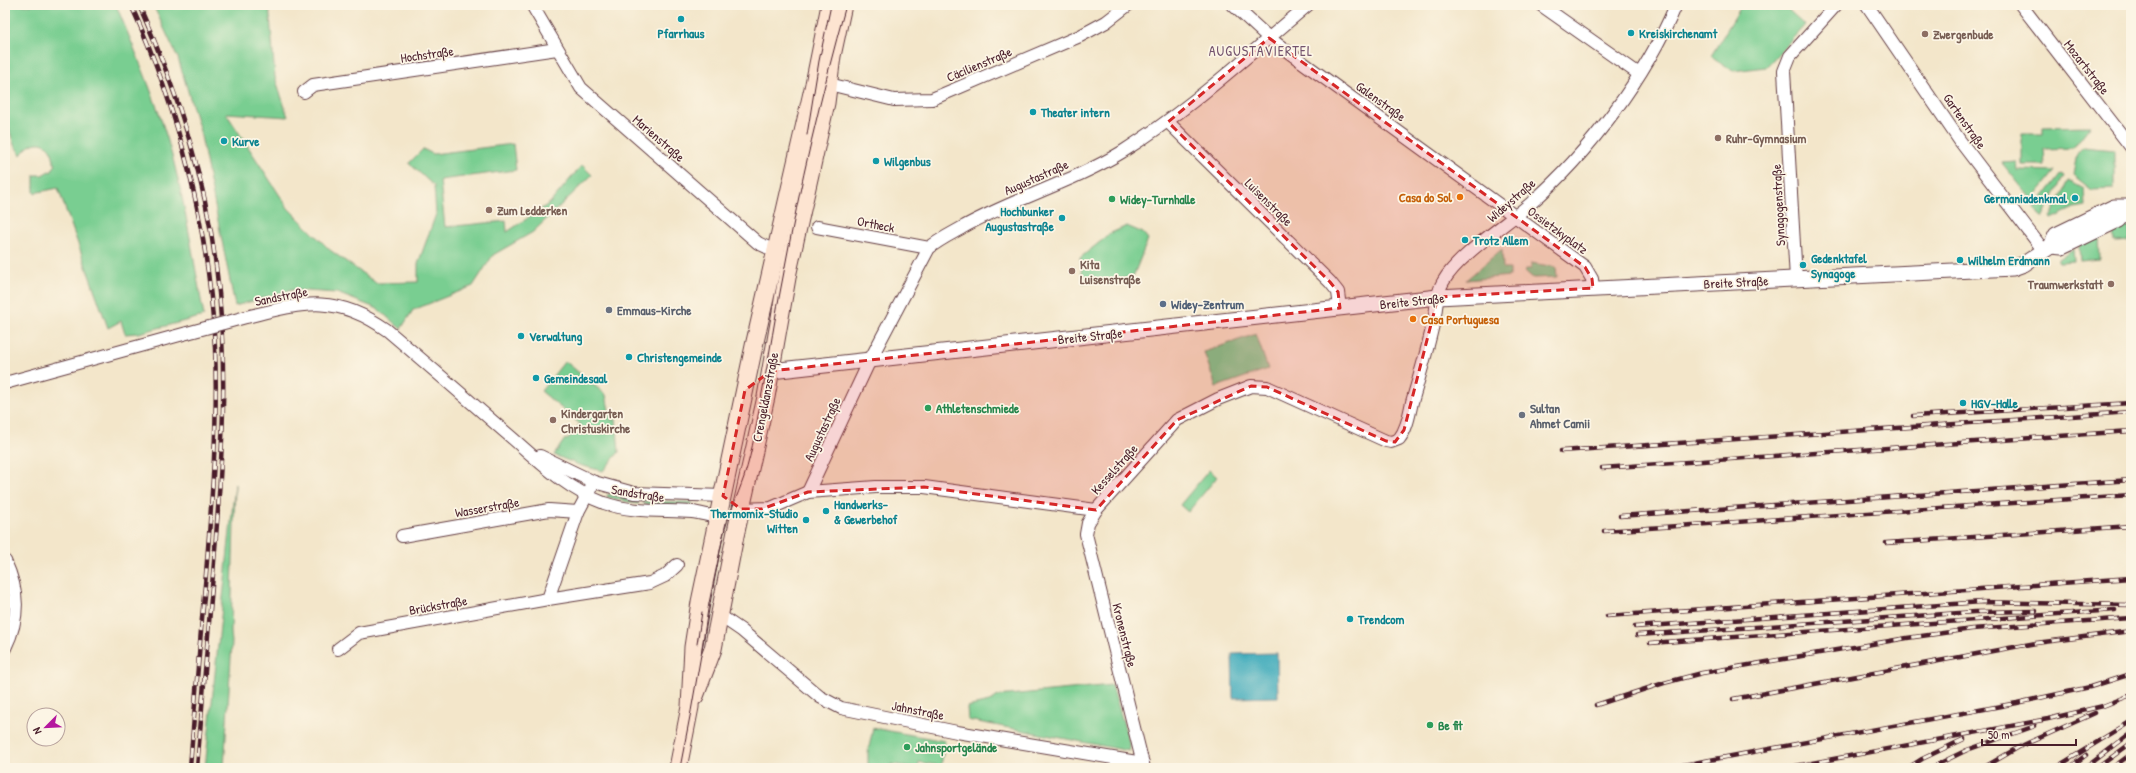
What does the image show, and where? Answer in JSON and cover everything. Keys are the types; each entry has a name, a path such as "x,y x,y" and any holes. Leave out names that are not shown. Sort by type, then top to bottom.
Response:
{"main road":[{"name":"Crengeldanzstraße","path":"690,708 713,649 741,509 757,443 821,84 830,5"},
{"name":"Crengeldanzstraße","path":"678,768 690,708 693,647 700,602 775,251 821,84 832,56 843,5"},
{"path":"745,390 771,371"},
{"path":"723,496 741,509"},
{"path":"718,517 741,509"},
{"path":"700,602 719,615"}],"street":[{"name":"Marienstraße","path":"532,5 581,88 758,242 775,251 788,272"},
{"name":"Cäcilienstraße","path":"821,84 894,100 932,99 1080,36 1106,22 1128,5"},
{"name":"Galenstraße","path":"1233,5 1269,38 1514,215"},
{"name":"Augustastraße","path":"808,492 870,360 929,248 985,215 1117,154 1168,122 1308,5"},
{"path":"1541,5 1640,74"},
{"name":"Wideystraße","path":"1404,430 1433,326 1442,283 1452,269 1514,215 1530,204 1570,164 1606,122 1640,74 1663,35 1676,5"},
{"name":"Synagogenstraße","path":"1796,279 1784,71 1790,56 1836,5"},
{"name":"Gartenstraße","path":"1867,5 1960,141 2047,249"},
{"name":"Mozartstraße","path":"2021,5 2130,139"},
{"name":"Hochstraße","path":"304,92 313,84 557,49"},
{"name":"Luisenstraße","path":"1168,122 1330,282 1338,292 1340,308"},
{"name":"Breite Straße","path":"771,371 1438,297 2013,268 2024,264 2047,249 2062,247 2118,220 2129,208"},
{"name":"Ossietzkyplatz","path":"1514,215 1585,267 1592,279 1593,288"},
{"name":"Ortheck","path":"817,227 929,248"},
{"name":"Sandstraße","path":"5,383 246,317 309,304 330,304 364,315 386,330 523,446 554,475 586,495 617,507 640,510 692,512 718,517"},
{"name":"Kesselstraße","path":"808,492 876,487 924,487 1096,510 1177,420 1218,399 1251,386 1267,387 1391,442 1399,439 1404,430"},
{"name":"Sandstraße","path":"523,446 559,467 594,482 641,494 723,496"},
{"path":"548,599 578,512 594,482"},
{"path":"741,509 771,508 808,492"},
{"name":"Wasserstraße","path":"402,536 549,510 578,512"},
{"name":"Kronenstraße","path":"1096,510 1088,523 1086,534 1143,766"},
{"path":"5,561 12,575 16,608 14,630 5,648"},
{"name":"Brückstraße","path":"338,649 359,633 548,599 650,583 665,576 677,565"},
{"name":"Jahnstraße","path":"719,615 742,630 820,697 840,708 957,732 1143,766"}],"highlighted area":[{"path":"1269,38 1585,267 1592,279 1593,288 1438,297 1404,430 1395,442 1386,441 1267,387 1251,386 1177,420 1096,510 924,487 808,492 762,509 741,509 723,496 745,390 771,371 1340,308 1338,292 1330,282 1168,122"}],"green space":[{"path":"5,5 116,5 163,124 168,141 184,207 204,316 139,333 125,334 121,321 108,328 58,188 34,193 34,175 42,175 49,171 51,172 56,164 54,163 53,155 50,149 42,143 36,143 26,149 21,155 14,145 5,116"},
{"path":"153,5 269,5 275,77 288,117 226,113 288,208 330,250 376,283 418,282 418,264 436,214 434,186 409,163 423,149 433,154 513,144 516,170 440,180 445,227 506,221 507,232 550,203 582,165 592,175 533,232 493,255 473,286 413,310 401,329 378,309 337,293 292,290 235,306 200,131 178,58"},
{"path":"1742,5 1783,5 1805,25 1766,67 1733,71 1711,56"},
{"path":"2090,126 2073,148 2044,149 2045,165 2022,165 2022,134 2043,134 2043,127"},
{"path":"2083,147 2114,150 2114,189 2092,190 2073,175 2077,154"},
{"path":"2017,162 2018,170 2055,171 2032,200 2002,163"},
{"path":"2061,174 2064,176 2042,218 2035,208"},
{"path":"2069,181 2084,189 2085,206 2074,208 2051,219 2050,218"},
{"path":"1127,226 1143,233 1148,239 1133,277 1083,284 1080,258 1111,233"},
{"path":"2129,226 2130,241 2115,242 2114,230 2120,227"},
{"path":"2099,236 2100,259 2080,261 2079,246"},
{"path":"1502,249 1503,269 1510,269 1510,276 1466,280"},
{"path":"2073,249 2074,261 2059,262 2059,258"},
{"path":"1531,263 1556,267 1557,277 1533,278 1525,271 1525,269 1531,269"},
{"path":"1256,334 1268,369 1216,387 1204,352"},
{"path":"565,361 606,395 611,420 616,419 619,452 603,471 579,465 554,455 565,439 567,440 580,424 541,391"},
{"path":"1209,470 1217,477 1188,512 1180,505"},
{"path":"235,484 232,642 224,768 205,768"},
{"path":"608,494 639,501 638,504 607,497"},
{"path":"643,501 692,502 692,505 643,504"},
{"path":"1112,685 1129,742 1129,751 968,720 967,707 989,702 998,696"},
{"name":"Jahnsportgelände","path":"873,728 945,741 941,766 919,762 918,768 891,764 891,768 868,768 868,752"}],"water":[{"path":"1277,653 1278,697 1233,698 1232,654"}],"tram line":[{"path":"807,135 819,61 831,5"},
{"path":"680,768 723,536 750,456 796,208 828,73 846,5"},
{"path":"697,644 702,612"}],"railway":[{"path":"131,5 164,87 178,129 199,216 212,304 216,376 214,461 190,768"},
{"path":"139,5 177,100 197,165 211,232 220,303 223,377 222,451 197,768"},
{"path":"1913,416 2131,403"},
{"path":"1561,451 2131,412"},
{"path":"1602,468 2131,431"},
{"path":"1620,516 2131,480"},
{"path":"1604,531 2131,495"},
{"path":"1886,543 2131,526"},
{"path":"1607,616 2131,578"},
{"path":"1635,627 1982,602 2131,605"},
{"path":"1650,643 2115,610"},
{"path":"1637,635 1974,612 2036,611"},
{"path":"1596,705 1664,683 1702,673 1907,638 1972,629 2131,618"},
{"path":"1733,699 2036,643 2131,631"},
{"path":"1667,768 2017,703 2090,687 2131,674"},
{"path":"1785,768 2048,719 2103,706 2131,695"},
{"path":"1983,768 2019,747 2095,713"},
{"path":"2055,768 2130,722"},
{"path":"1930,768 1967,750 2035,726"},
{"path":"2085,768 2131,733"},
{"path":"1908,768 1922,759 1964,739"},
{"path":"2097,768 2131,743"},
{"path":"2112,768 2131,754"},
{"path":"2069,768 2086,755"},
{"path":"2126,768 2131,764"}],"place":[{"name":"Pfarrhaus","path":"681,19"},
{"name":"Kreiskirchenamt","path":"1631,33"},
{"name":"Zwergenbude","path":"1925,34"},
{"name":"Theater intern","path":"1033,112"},
{"name":"Ruhr-Gymnasium","path":"1718,138"},
{"name":"Kurve","path":"224,141"},
{"name":"Wilgenbus","path":"876,161"},
{"name":"Casa do Sol","path":"1460,197"},
{"name":"Germaniadenkmal","path":"2075,198"},
{"name":"Widey-Turnhalle","path":"1112,199"},
{"name":"Zum Ledderken","path":"489,210"},
{"name":"Hochbunker Augustastraße","path":"1062,218"},
{"name":"Trotz Allem","path":"1465,240"},
{"name":"Wilhelm Erdmann","path":"1960,260"},
{"name":"Gedenktafel Synagoge","path":"1803,265"},
{"name":"Kita Luisenstraße","path":"1072,271"},
{"name":"Traumwerkstatt","path":"2111,284"},
{"name":"Widey-Zentrum","path":"1163,304"},
{"name":"Emmaus-Kirche","path":"609,310"},
{"name":"Casa Portuguesa","path":"1413,319"},
{"name":"Verwaltung","path":"521,336"},
{"name":"Christengemeinde","path":"629,357"},
{"name":"Gemeindesaal","path":"536,378"},
{"name":"HGV-Halle","path":"1963,403"},
{"name":"Athletenschmiede","path":"928,408"},
{"name":"Sultan Ahmet Camii","path":"1522,415"},
{"name":"Kindergarten Christuskirche","path":"553,420"},
{"name":"Handwerks- & Gewerbehof","path":"826,511"},
{"name":"Thermomix-Studio Witten","path":"806,520"},
{"name":"Trendcom","path":"1350,619"},
{"name":"Be fit","path":"1430,725"},
{"name":"Jahnsportgelände","path":"907,747"}],"district":[{"name":"AUGUSTAVIERTEL","path":"1261,51"}]}
